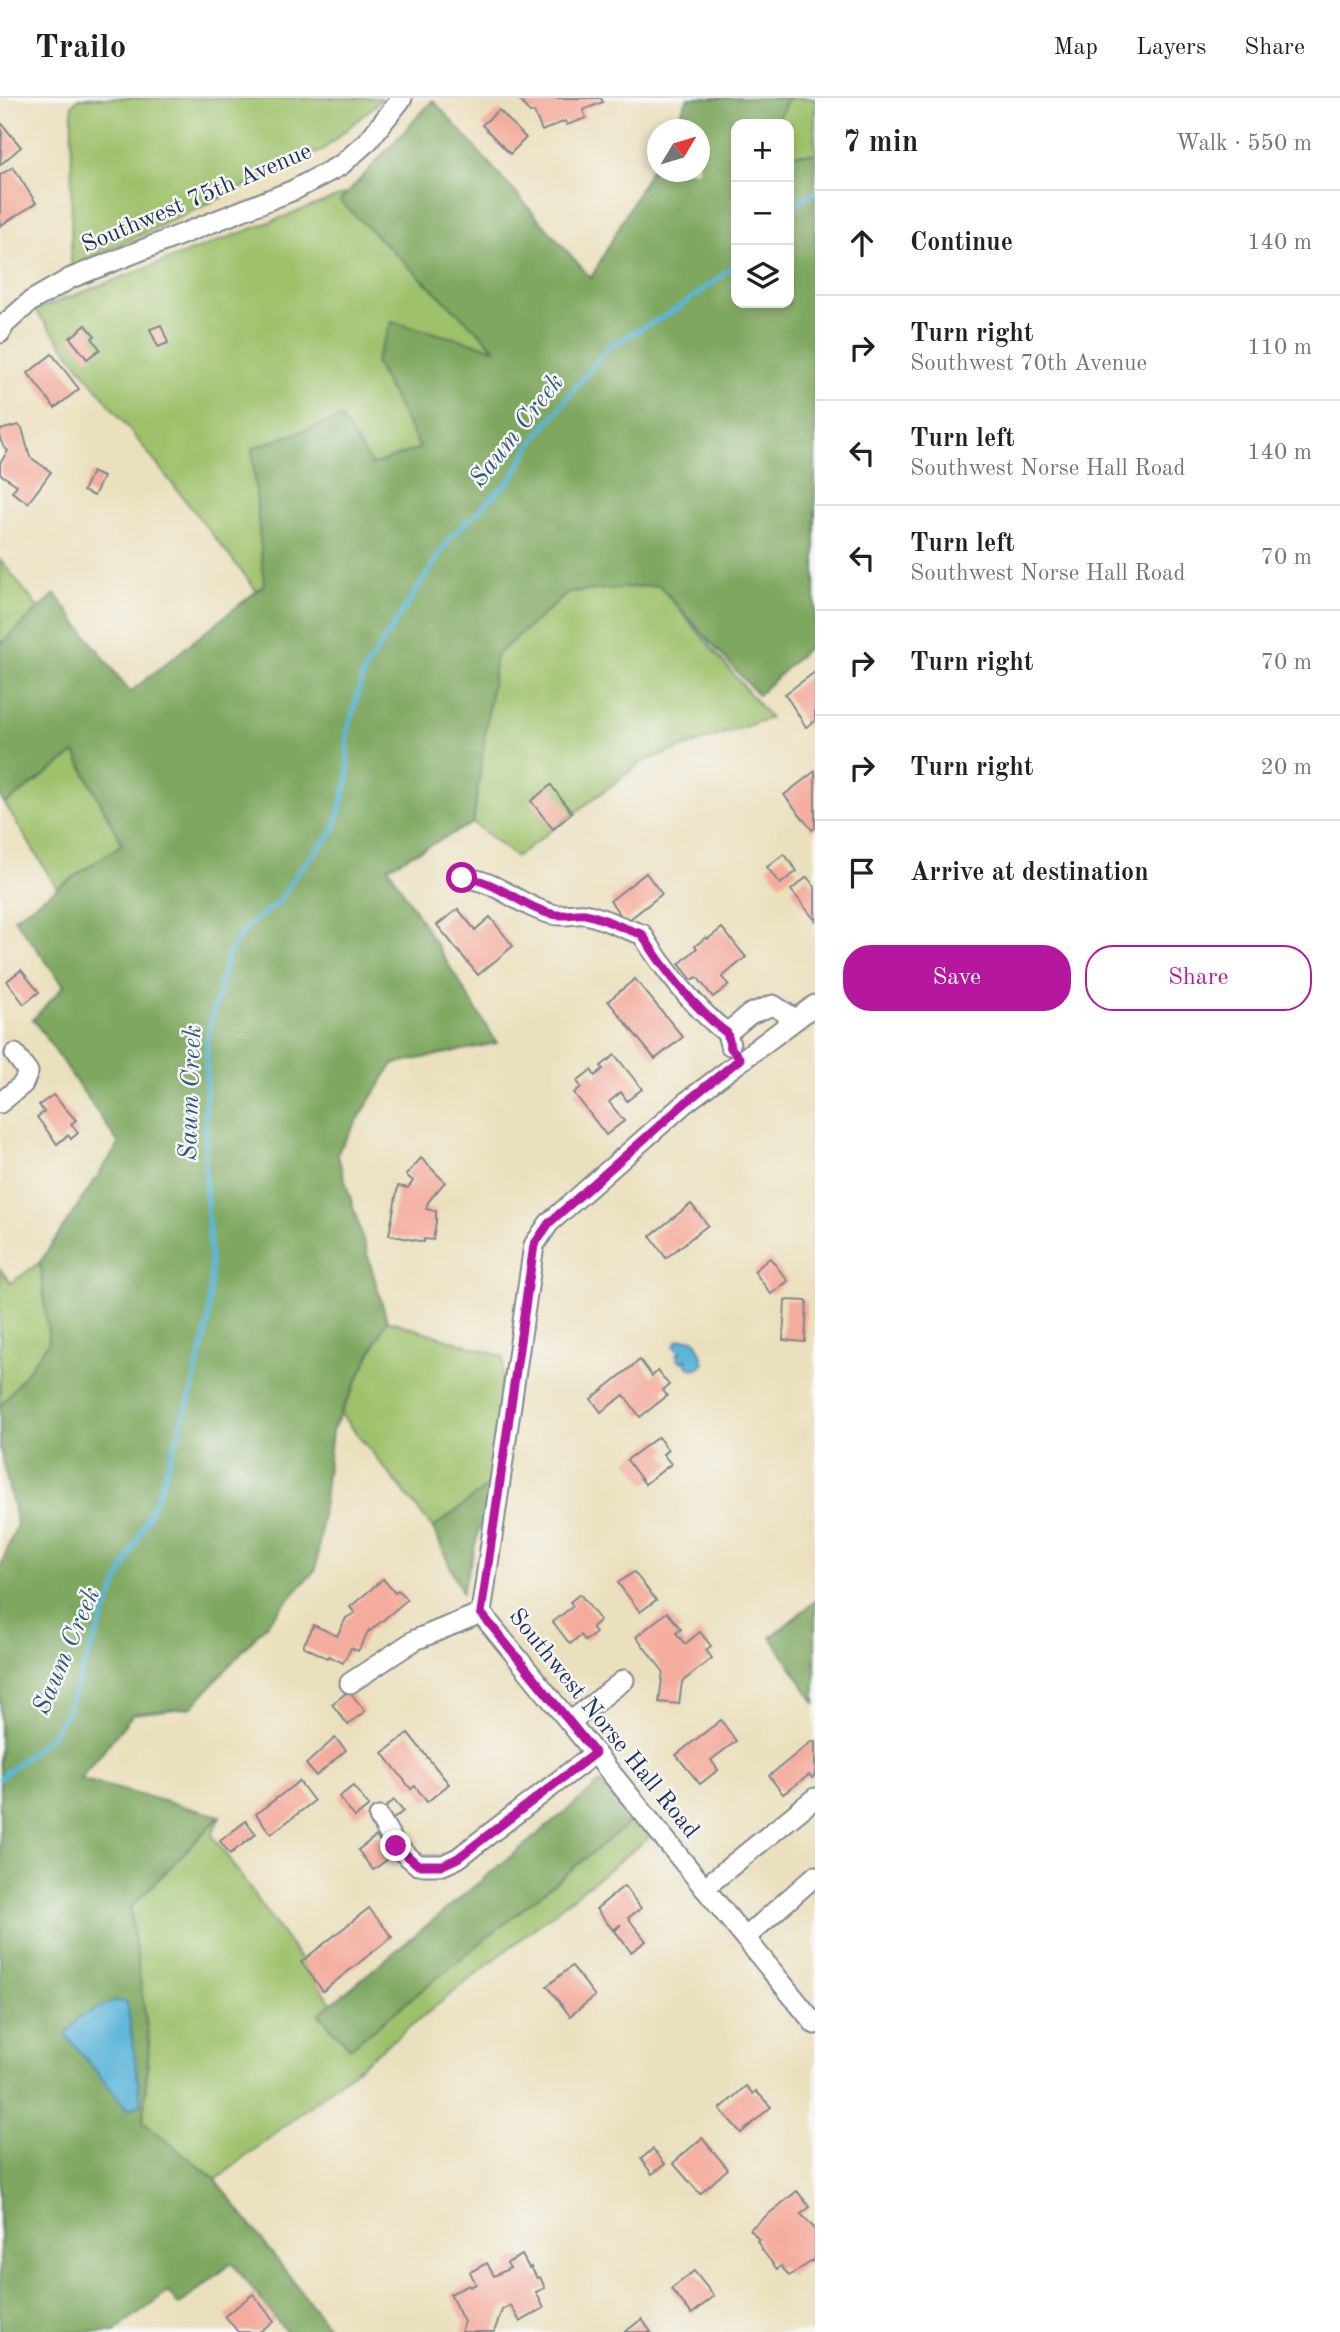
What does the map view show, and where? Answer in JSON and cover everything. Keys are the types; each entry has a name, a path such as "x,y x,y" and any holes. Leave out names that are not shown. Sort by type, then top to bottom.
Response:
{"street":[{"name":"Southwest 75th Avenue","path":"0,333 5,324 31,301 71,278 294,190 341,165 368,141 402,98"},
{"path":"462,878 474,878 553,915 586,914 642,934 662,964 714,1023 727,1033 731,1048 740,1059 815,1005"},
{"path":"727,1033 750,1014 773,1004 795,1019"},
{"path":"0,1103 23,1084 28,1072 15,1054"},
{"name":"Southwest Norse Hall Road","path":"740,1059 685,1103 549,1223 534,1245 481,1613 815,2024"},
{"path":"350,1684 415,1640 481,1613"},
{"path":"570,1722 624,1680"},
{"path":"379,1817 396,1846 418,1865 443,1865 458,1858 595,1753"},
{"path":"704,1888 815,1797"},
{"path":"745,1938 815,1876"}],"green space":[{"path":"79,98 382,99 323,150 71,268 72,105"},
{"path":"688,98 788,98 778,119 731,119 731,308 794,308 794,154 815,154 815,641 758,695 659,585 569,592 496,655 473,823 388,867 497,1043 393,1064 337,1153 387,1320 332,1431 316,1569 192,1707 133,1714 80,1779 220,1816 130,1908 149,2044 143,2122 216,2180 332,2332 286,2332 232,2263 179,2305 168,2292 114,2332 0,2332 0,1568 17,1524 0,1449 0,1407 49,1342 40,1262 119,1144 33,1019 64,986 14,918 122,844 75,753 5,804 0,797 0,645 55,594 130,692 264,585 252,448 341,418 372,465 420,448 375,362 392,322 496,349 340,201 433,100 591,278 647,176 647,182 710,182 710,119 678,119"},
{"path":"788,98 815,98 815,154 794,154 794,119 778,119"},
{"path":"347,193 340,201 497,350 375,362 420,448 372,465 252,448 264,585 257,591 35,310"},
{"path":"0,559 39,609 0,645"},
{"path":"659,585 770,718 644,761 516,857 473,823 496,655 569,592"},
{"path":"75,753 122,844 57,888 5,804"},
{"path":"40,1262 49,1342 0,1407 0,1269 11,1283"},
{"path":"387,1320 504,1357 492,1483 433,1528 341,1414"},
{"path":"492,1483 462,1593 433,1528"},
{"path":"815,1601 815,1703 771,1637"},
{"path":"600,1783 634,1819 350,2048 319,2014"},
{"path":"220,1816 212,1835 332,2004 319,2015 350,2048 634,1819 652,1835 216,2180 143,2122 149,2044 130,1908"}],"water":[{"path":"682,1339 693,1339 697,1342 704,1363 700,1367 692,1369 687,1366 686,1360 683,1362 678,1359 677,1354 681,1352 674,1346"},
{"path":"113,2001 127,2002 141,2104 127,2109 66,2035 79,2017"}],"building":[{"path":"518,98 601,98 603,102 583,110 586,118 567,125 565,121 542,131 534,112 530,113"},
{"path":"499,110 526,138 510,154 482,125"},
{"path":"2,124 21,147 0,165 0,126"},
{"path":"13,167 36,203 0,226 0,175"},
{"path":"86,325 95,336 92,338 100,349 87,359 70,338"},
{"path":"161,325 168,343 158,347 150,329"},
{"path":"52,354 79,389 55,408 28,373"},
{"path":"18,425 22,428 30,457 51,472 28,503 12,492 17,485 0,474 0,463 8,451 0,439 0,430"},
{"path":"92,472 103,477 94,496 83,491"},
{"path":"815,672 815,721 806,727 785,694"},
{"path":"815,771 815,828 812,830 784,795"},
{"path":"551,785 572,813 553,829 531,801"},
{"path":"784,854 797,871 780,884 767,867"},
{"path":"646,873 662,894 626,922 610,901"},
{"path":"807,877 815,887 815,920 791,890"},
{"path":"458,909 475,930 490,917 513,946 478,975 437,925"},
{"path":"722,928 746,957 722,977 729,985 713,997 697,977 692,980 679,964 697,948 695,946"},
{"path":"21,970 39,992 24,1004 7,981"},
{"path":"635,979 683,1037 655,1059 608,1001"},
{"path":"615,1055 642,1089 627,1101 621,1092 609,1102 624,1121 606,1135 574,1093 581,1087 577,1081 591,1070 595,1076 603,1069 601,1066"},
{"path":"53,1095 76,1120 71,1124 78,1133 71,1139 68,1135 57,1144 37,1117 44,1112 39,1105"},
{"path":"421,1158 445,1182 428,1202 426,1209 436,1211 436,1222 433,1240 424,1239 424,1242 389,1235 398,1186 408,1188 413,1181 406,1175"},
{"path":"691,1204 708,1225 666,1258 650,1236"},
{"path":"770,1258 788,1281 771,1294 754,1271"},
{"path":"785,1300 807,1301 805,1342 783,1340"},
{"path":"640,1360 652,1376 658,1371 669,1385 663,1390 667,1396 640,1417 624,1395 601,1412 591,1399"},
{"path":"658,1437 668,1450 663,1454 671,1464 645,1484 627,1460"},
{"path":"634,1572 656,1600 640,1612 618,1583"},
{"path":"383,1579 395,1593 398,1590 407,1600 369,1630 358,1651 351,1648 343,1663 303,1646 314,1625 337,1636 346,1618 355,1613 350,1607"},
{"path":"580,1594 600,1620 592,1627 596,1633 585,1641 581,1635 570,1644 553,1622 573,1606 570,1602"},
{"path":"667,1612 681,1629 676,1633 685,1644 700,1632 711,1646 706,1650 712,1658 682,1682 679,1704 659,1702 663,1671 636,1637"},
{"path":"349,1691 365,1711 348,1725 332,1704"},
{"path":"721,1720 736,1741 711,1760 718,1770 700,1784 676,1755"},
{"path":"408,1733 449,1784 427,1802 415,1786 411,1789 383,1753"},
{"path":"335,1738 346,1750 316,1776 306,1764"},
{"path":"812,1741 815,1742 815,1775 812,1778 809,1775 783,1794 769,1776"},
{"path":"299,1781 314,1801 271,1834 256,1814"},
{"path":"353,1786 369,1806 355,1817 339,1797"},
{"path":"394,1800 403,1811 392,1820 383,1810"},
{"path":"246,1821 256,1834 230,1854 220,1841"},
{"path":"376,1836 392,1856 373,1870 358,1850"},
{"path":"624,1886 641,1908 628,1918 646,1941 631,1952 615,1931 621,1924 613,1930 596,1909"},
{"path":"369,1908 392,1937 323,1991 301,1962"},
{"path":"572,1966 595,1996 570,2016 547,1986"},
{"path":"746,2086 753,2094 756,2091 771,2107 741,2133 720,2109"},
{"path":"702,2138 728,2169 700,2194 673,2163"},
{"path":"653,2149 665,2164 652,2174 641,2159"},
{"path":"797,2191 810,2207 801,2214 815,2229 815,2259 789,2276 781,2266 777,2269 750,2229"},
{"path":"522,2255 537,2278 540,2277 545,2288 536,2292 544,2308 520,2322 511,2305 502,2310 494,2332 461,2332 464,2322 450,2294 476,2284 470,2272 487,2263 494,2276 510,2268 507,2263"},
{"path":"694,2271 714,2296 692,2314 671,2289"},
{"path":"253,2294 274,2321 259,2332 238,2332 225,2316"},
{"path":"642,2319 651,2332 625,2332"}],"waterway":[{"name":"Saum Creek","path":"794,207 815,193"},
{"name":"Saum Creek","path":"0,1778 51,1736 66,1713 113,1593 160,1490 191,1394 208,1323 211,1270 205,1170 207,1038 228,954 247,926 279,902 296,874 334,831 348,779 347,734 364,671 451,537 512,478 532,443 608,347 677,309 731,267"}],"route":[{"path":"396,1846 418,1865 443,1865 458,1858 595,1753 481,1613 534,1245 549,1223 685,1103 740,1059 731,1048 727,1033 714,1023 654,954 642,934 586,914 553,915 474,878 462,878"}]}
